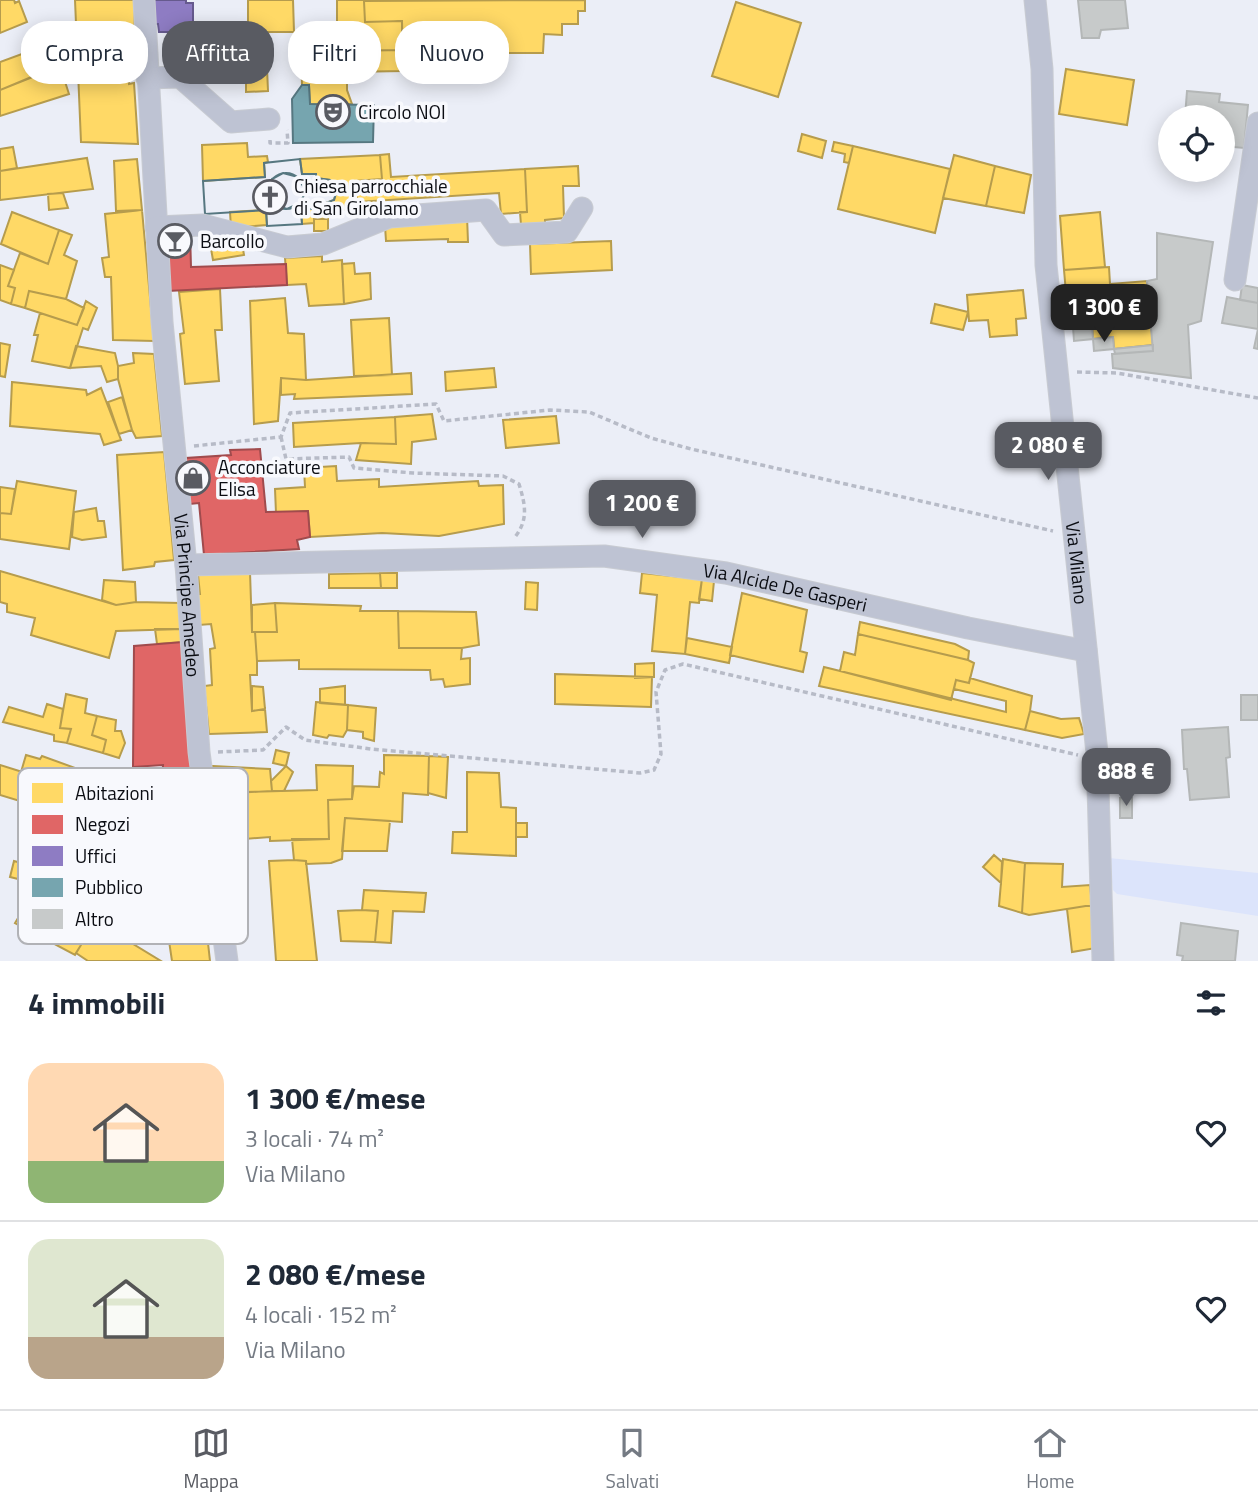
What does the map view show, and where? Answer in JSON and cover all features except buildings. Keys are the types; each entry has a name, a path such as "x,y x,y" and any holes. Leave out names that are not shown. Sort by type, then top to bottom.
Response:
{"street":[{"name":"Via Principe Amedeo","path":"144,0 145,21"},
{"name":"Via Milano","path":"1035,0 1042,69 1046,265 1097,759 1103,961"},
{"path":"148,78 180,77 231,121 269,119"},
{"name":"Via Principe Amedeo","path":"147,84 162,322 186,565 201,768"},
{"path":"1235,280 1258,124"},
{"path":"156,227 203,225 287,247 323,244 389,217 486,210 504,235 567,232 582,208"},
{"name":"Via Alcide De Gasperi","path":"186,565 604,556 726,573 968,628 1086,651"}],"path":[{"path":"1057,372 1117,373 1258,398"},
{"path":"512,540 520,531 526,508 519,484 503,476 354,468 349,457 286,459 281,437 290,413 436,404 444,421 550,410 589,412 651,438 691,449 1074,536"},
{"path":"175,448 281,437"},
{"path":"199,752 263,751 286,727 305,740 371,749 640,773 654,770 661,754 656,692 665,670 683,664 1097,759"}],"shaded area":[{"path":"1109,858 1258,873 1258,916 1117,894 1113,890"}],"place":[{"name":"Circolo NOI","path":"333,112"},
{"name":"Chiesa parrocchiale di San Girolamo","path":"270,197"},
{"name":"Barcollo","path":"175,241"},
{"name":"Acconciature Elisa","path":"193,478"}]}
